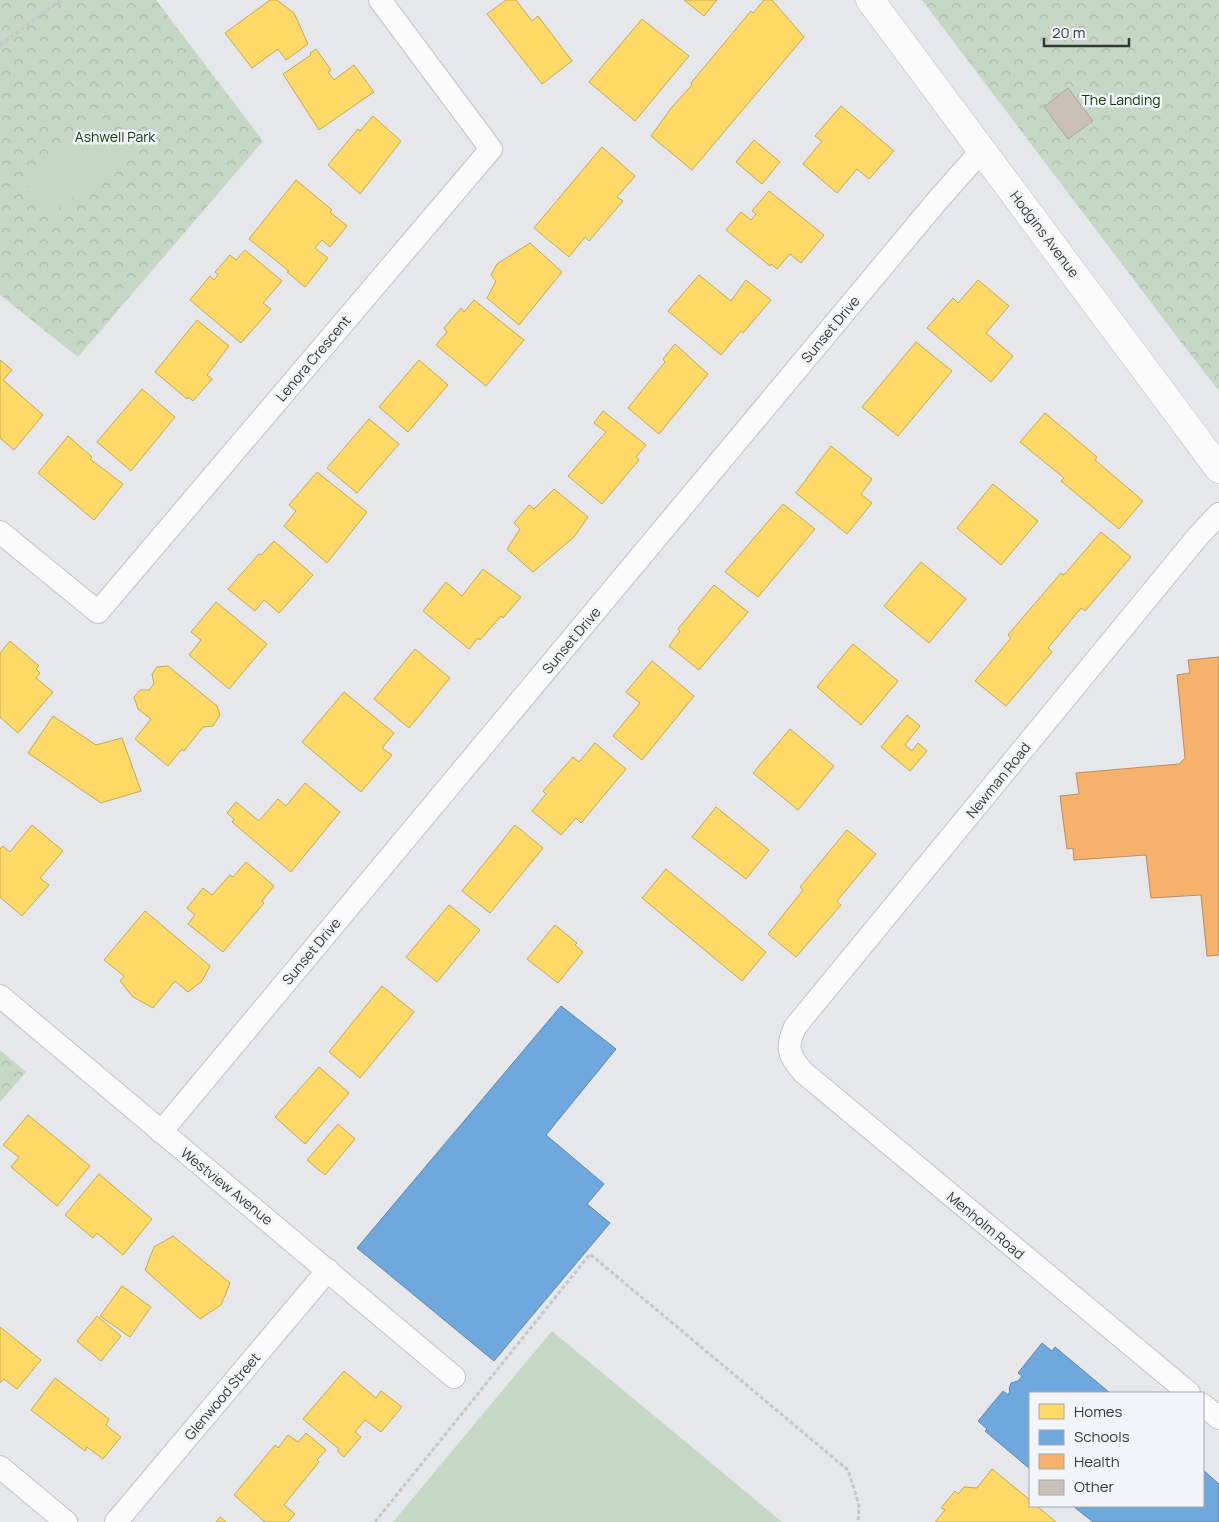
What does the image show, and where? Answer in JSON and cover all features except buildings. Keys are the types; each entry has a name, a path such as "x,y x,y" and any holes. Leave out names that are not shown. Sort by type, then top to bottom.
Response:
{"street":[{"name":"Lenora Crescent","path":"0,532 98,612 491,149 380,0"},
{"name":"Hodgins Avenue","path":"870,0 1219,469"},
{"name":"Sunset Drive","path":"161,1132 937,201 982,150"},
{"name":"Newman Road","path":"789,1052 789,1040 795,1027 1199,535 1219,514"},
{"name":"Westview Avenue","path":"0,996 454,1377"},
{"name":"Menholm Road","path":"789,1052 794,1062 803,1072 1188,1392"},
{"name":"Glenwood Street","path":"116,1522 328,1270"},
{"path":"1204,1406 1219,1418"},
{"path":"0,1467 66,1522"}],"path":[{"path":"0,45 61,0"},
{"path":"375,1522 590,1254 848,1470 859,1505 858,1522"}],"green space":[{"name":"Ashwell Park","path":"0,0 156,0 263,141 78,357 0,295"},
{"name":"The Landing","path":"922,0 1219,0 1219,391 1184,346"},
{"path":"103,118 130,156 48,215 21,177"},
{"path":"0,1050 26,1072 0,1102"},
{"path":"552,1331 782,1522 393,1522"}]}
